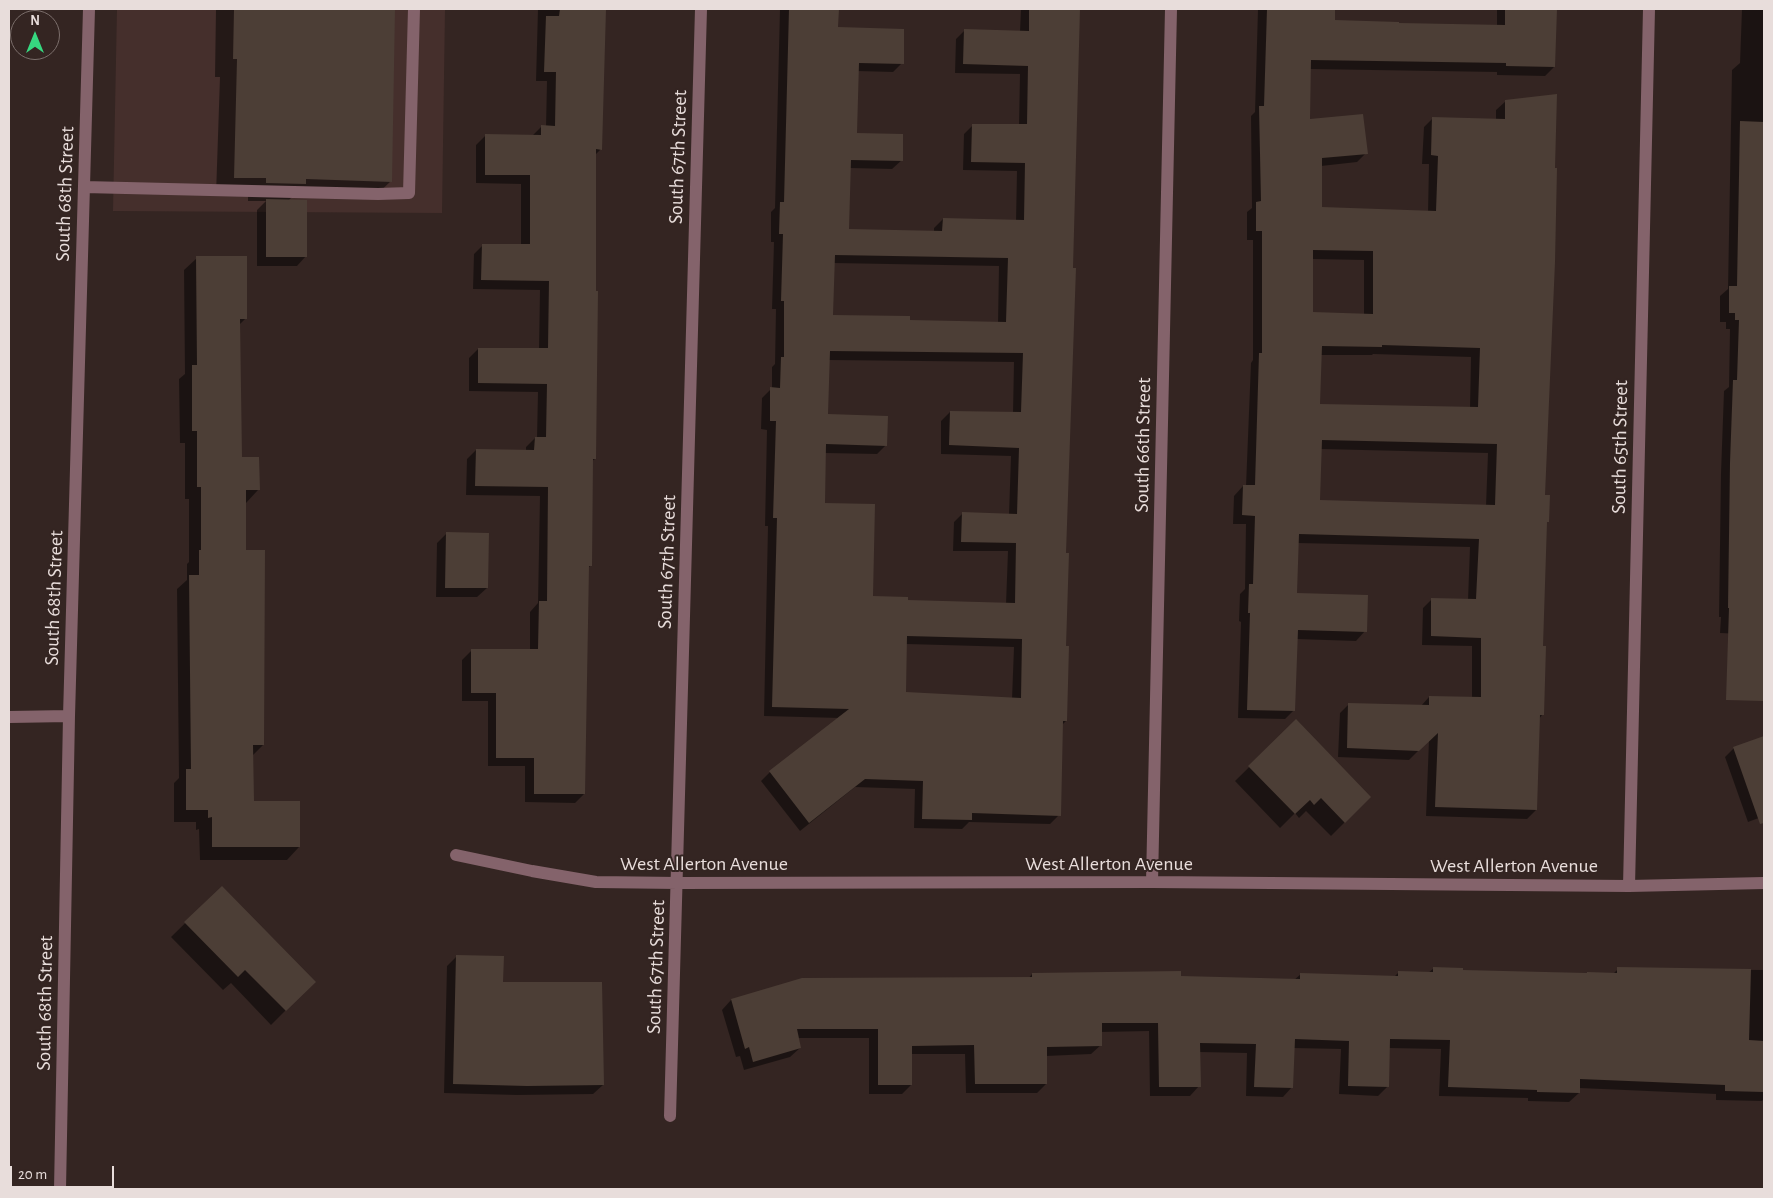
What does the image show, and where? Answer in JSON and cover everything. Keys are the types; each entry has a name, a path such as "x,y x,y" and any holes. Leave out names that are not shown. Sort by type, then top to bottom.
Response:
{"street":[{"name":"South 68th Street","path":"60,1189 69,716 89,9"},
{"path":"84,187 378,194 410,193 414,9"},
{"name":"South 67th Street","path":"670,1116 701,9"},
{"name":"South 66th Street","path":"1152,882 1172,9"},
{"name":"South 65th Street","path":"1629,886 1649,9"},
{"path":"9,716 69,716"},
{"name":"West Allerton Avenue","path":"456,855 596,882 1152,882 1629,886 1764,883"}],"shaded area":[{"path":"117,9 445,9 442,213 113,211"}],"building":[{"path":"234,9 395,9 392,182 306,179 306,184 266,183 266,178 234,178 237,59 233,59"},
{"path":"560,9 606,9 602,150 596,149 596,291 598,291 596,459 593,459 592,566 589,566 585,794 534,794 534,758 496,758 496,693 471,693 471,649 538,649 539,601 547,601 548,487 475,486 476,449 534,450 535,437 546,437 547,384 478,383 478,348 548,348 549,281 481,280 482,244 530,244 530,175 485,175 485,134 541,135 541,125 555,126 556,72 544,72 546,16 559,16"},
{"path":"789,9 839,9 838,27 904,29 904,64 859,63 857,133 903,134 903,161 851,160 849,229 942,231 943,218 1024,220 1025,163 971,162 972,124 1027,124 1028,66 963,64 964,29 1029,31 1029,9 1080,9 1073,268 1076,268 1066,553 1069,553 1066,646 1069,646 1067,721 1063,721 1061,816 972,813 972,820 922,819 923,781 865,779 809,823 769,771 849,709 772,707 777,518 773,518 776,421 770,421 770,387 780,388 781,357 784,357 784,301 781,301 783,234 779,234 780,202 784,202","holes":["835,255 1008,258 1006,322 910,320 910,316 833,315","830,351 1023,353 1021,412 950,411 949,445 1019,448 1017,514 962,512 961,542 1016,543 1015,603 908,600 908,597 873,596 875,504 825,503 826,444 887,446 888,416 828,414","907,636 1022,639 1021,698 906,692"]},
{"path":"1267,9 1335,9 1335,20 1505,25 1505,9 1557,9 1555,67 1506,66 1506,63 1311,60 1310,119 1363,114 1368,154 1322,158 1322,207 1436,211 1438,156 1431,155 1432,117 1505,119 1505,100 1557,94 1555,262 1545,495 1550,495 1549,522 1547,522 1543,646 1546,646 1544,715 1540,715 1537,810 1435,807 1438,733 1419,751 1347,748 1348,703 1429,705 1429,696 1481,697 1481,638 1431,636 1431,598 1476,599 1479,539 1299,534 1297,593 1368,595 1367,632 1298,630 1295,711 1247,710 1249,584 1253,584 1255,516 1242,515 1243,485 1255,485 1259,353 1262,353 1262,231 1256,231 1256,202 1261,201 1259,106 1264,106","holes":["1313,250 1373,251 1373,314 1313,312","1382,345 1480,348 1478,407 1320,404 1322,346 1382,347","1322,440 1497,444 1495,505 1320,500"]},
{"path":"1740,121 1764,122 1764,701 1726,700 1730,463 1733,380 1737,380 1739,320 1735,320 1735,313 1729,313 1729,286 1737,286"},
{"path":"266,199 307,200 307,257 266,257"},
{"path":"196,256 247,256 247,319 240,319 242,457 259,457 260,490 246,490 246,550 265,550 264,745 253,745 254,801 300,801 300,847 212,847 212,817 208,818 208,810 186,810 186,769 191,769 189,575 199,575 199,550 201,550 201,487 197,487 197,431 192,431 192,365 197,365"},
{"path":"446,532 489,533 488,588 445,588"},
{"path":"1296,719 1371,797 1345,823 1321,798 1314,805 1310,800 1295,814 1248,766"},
{"path":"1764,736 1764,823 1760,824 1733,747"},
{"path":"222,886 316,982 286,1011 245,970 238,977 184,922"},
{"path":"456,955 504,956 503,982 602,982 604,1085 527,1086 453,1084"},
{"path":"1433,967 1463,968 1463,970 1587,973 1617,973 1617,967 1751,969 1749,1040 1764,1041 1764,1092 1725,1091 1725,1085 1580,1079 1580,1093 1448,1087 1450,1040 1390,1039 1389,1087 1348,1086 1349,1041 1295,1039 1293,1088 1254,1087 1256,1044 1200,1043 1201,1087 1159,1087 1158,1023 1102,1023 1102,1046 1047,1047 1047,1084 975,1084 974,1045 912,1046 912,1085 878,1085 878,1029 797,1029 801,1048 753,1062 749,1047 745,1049 731,999 802,978 1032,977 1032,973 1181,971 1181,976 1300,979 1300,973 1398,976 1398,971 1433,972"}]}
